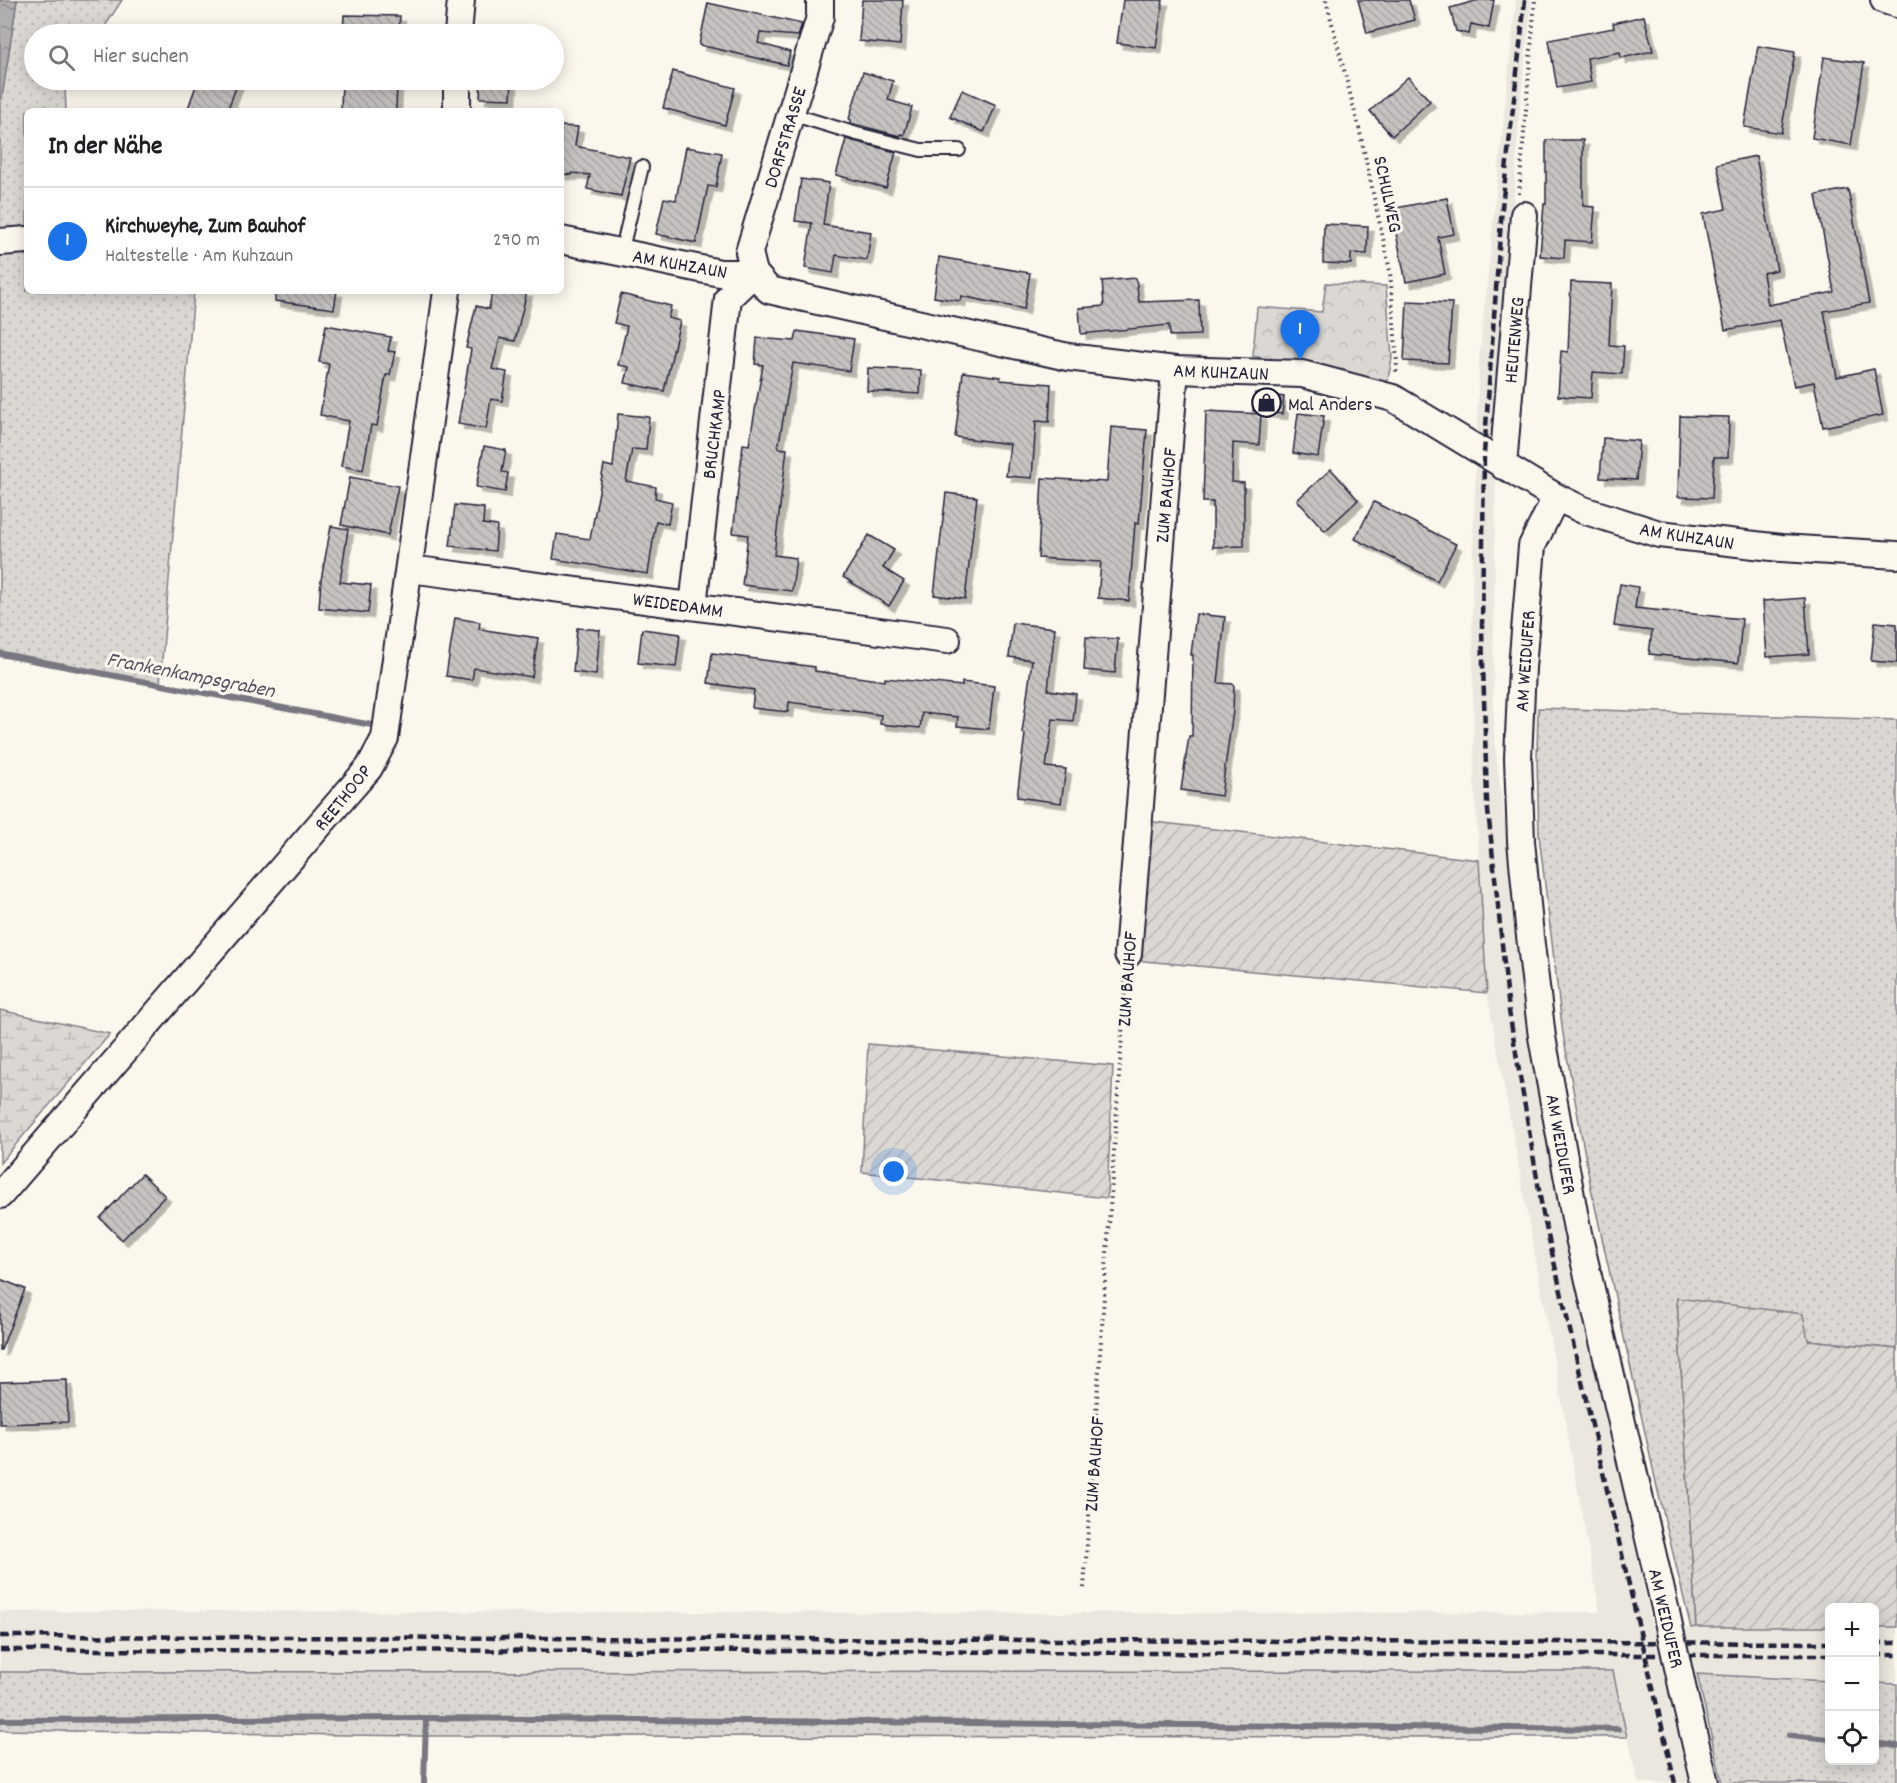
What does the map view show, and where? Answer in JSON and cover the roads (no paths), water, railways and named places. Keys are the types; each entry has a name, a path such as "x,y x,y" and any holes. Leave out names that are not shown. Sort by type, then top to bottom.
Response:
{"street":[{"path":"459,24 461,0"},
{"name":"DORFSTRASSE","path":"754,273 749,252 820,17 820,0"},
{"path":"1884,0 1897,4"},
{"path":"457,90 457,108"},
{"name":"HEUTENWEG","path":"1503,466 1524,215"},
{"path":"0,242 24,240"},
{"name":"AM KUHZAUN","path":"564,241 720,273 754,273 769,290 1068,357 1175,370 1302,374 1393,398 1556,497 1583,510 1659,534 1781,548 1897,555"},
{"name":"BRUCHKAMP","path":"693,606 728,298 754,273"},
{"name":"REETHOOP","path":"0,1195 369,768 386,738 447,294"},
{"name":"ZUM BAUHOF","path":"1128,954 1175,370"},
{"name":"AM WEIDUFER","path":"1556,497 1532,546 1522,668 1518,758 1521,841 1542,1037 1577,1229 1705,1783"},
{"name":"WEIDEDAMM","path":"410,569 947,640"}],"lane":[{"path":"791,114 921,150 959,150"},
{"path":"621,253 642,167"}],"water":[{"path":"0,0 17,0 0,99"}],"waterway":[{"name":"Frankenkampsgraben","path":"0,654 377,726"},
{"path":"0,1720 426,1718 1618,1729"},
{"path":"424,1783 426,1718"},
{"path":"1789,1735 1825,1739"},
{"path":"1879,1744 1897,1746"}],"railway":[{"path":"1525,0 1502,207 1484,454 1482,629 1487,801 1509,1011 1543,1214 1675,1783"},
{"path":"0,1636 1825,1643"},
{"path":"1879,1643 1897,1643"},
{"path":"0,1650 1825,1655"},
{"path":"1879,1655 1897,1655"}],"place":[{"name":"Kirchweyhe, Zum Bauhof","path":"1300,360"},
{"name":"Mal Anders","path":"1267,403"}]}
